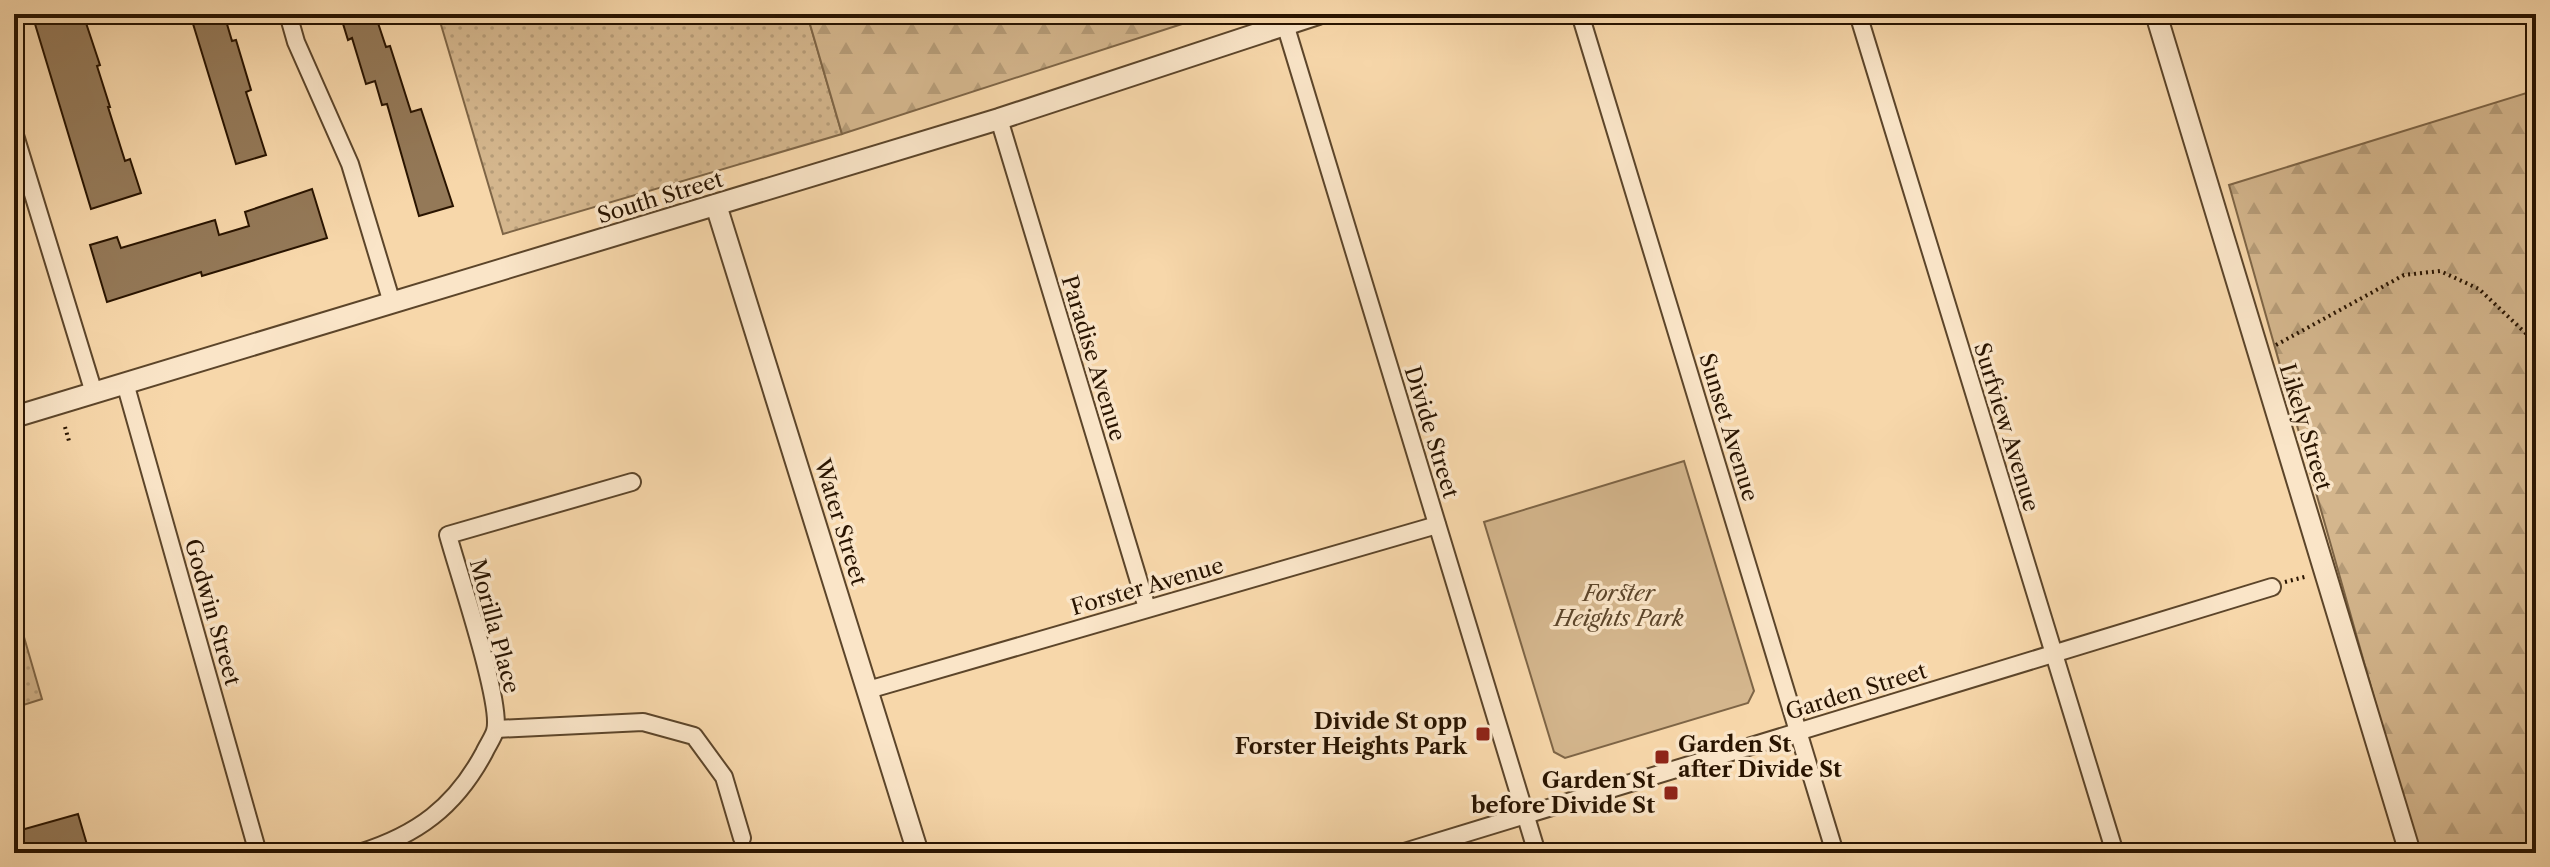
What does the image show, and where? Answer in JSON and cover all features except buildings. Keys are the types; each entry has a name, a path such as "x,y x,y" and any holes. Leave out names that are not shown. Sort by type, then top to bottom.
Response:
{"street":[{"path":"288,14 296,42 350,164 392,303"},
{"name":"South Street","path":"14,417 999,119 1318,14"},
{"name":"Sunset Avenue","path":"1580,14 1835,853"},
{"name":"Surfview Avenue","path":"1858,14 2115,853"},
{"name":"Likely Street","path":"2156,14 2410,853"},
{"name":"Divide Street","path":"1285,24 1537,853"},
{"name":"Paradise Avenue","path":"999,119 1147,608"},
{"path":"14,132 94,393"},
{"name":"Water Street","path":"716,205 918,853"},
{"name":"Godwin Street","path":"125,383 258,853"},
{"name":"Morilla Place","path":"496,729 490,682 448,535 632,482"},
{"name":"Forster Avenue","path":"868,690 1437,525"},
{"name":"Garden Street","path":"1401,853 2272,587"},
{"path":"359,853 393,843 441,812 475,770 496,729 643,722 694,736 724,777 742,838"}],"path":[{"path":"2259,353 2287,341 2404,275 2440,271 2479,289 2536,343"},
{"path":"65,427 69,441"},
{"path":"15,442 23,464"},
{"path":"2272,587 2325,571"}],"green space":[{"path":"452,14 807,14 842,134 503,234 439,18"},
{"path":"807,14 1213,14 842,134"},
{"path":"2536,90 2536,853 2418,853 2229,185"},
{"name":"Forster Heights Park","path":"1684,461 1754,691 1748,703 1565,758 1554,752 1484,522"},
{"path":"17,613 42,699 14,708 14,614"}],"place":[{"name":"Divide St opp Forster Heights Park","path":"1483,734"},
{"name":"Garden St after Divide St","path":"1662,757"},
{"name":"Garden St before Divide St","path":"1671,793"}]}
